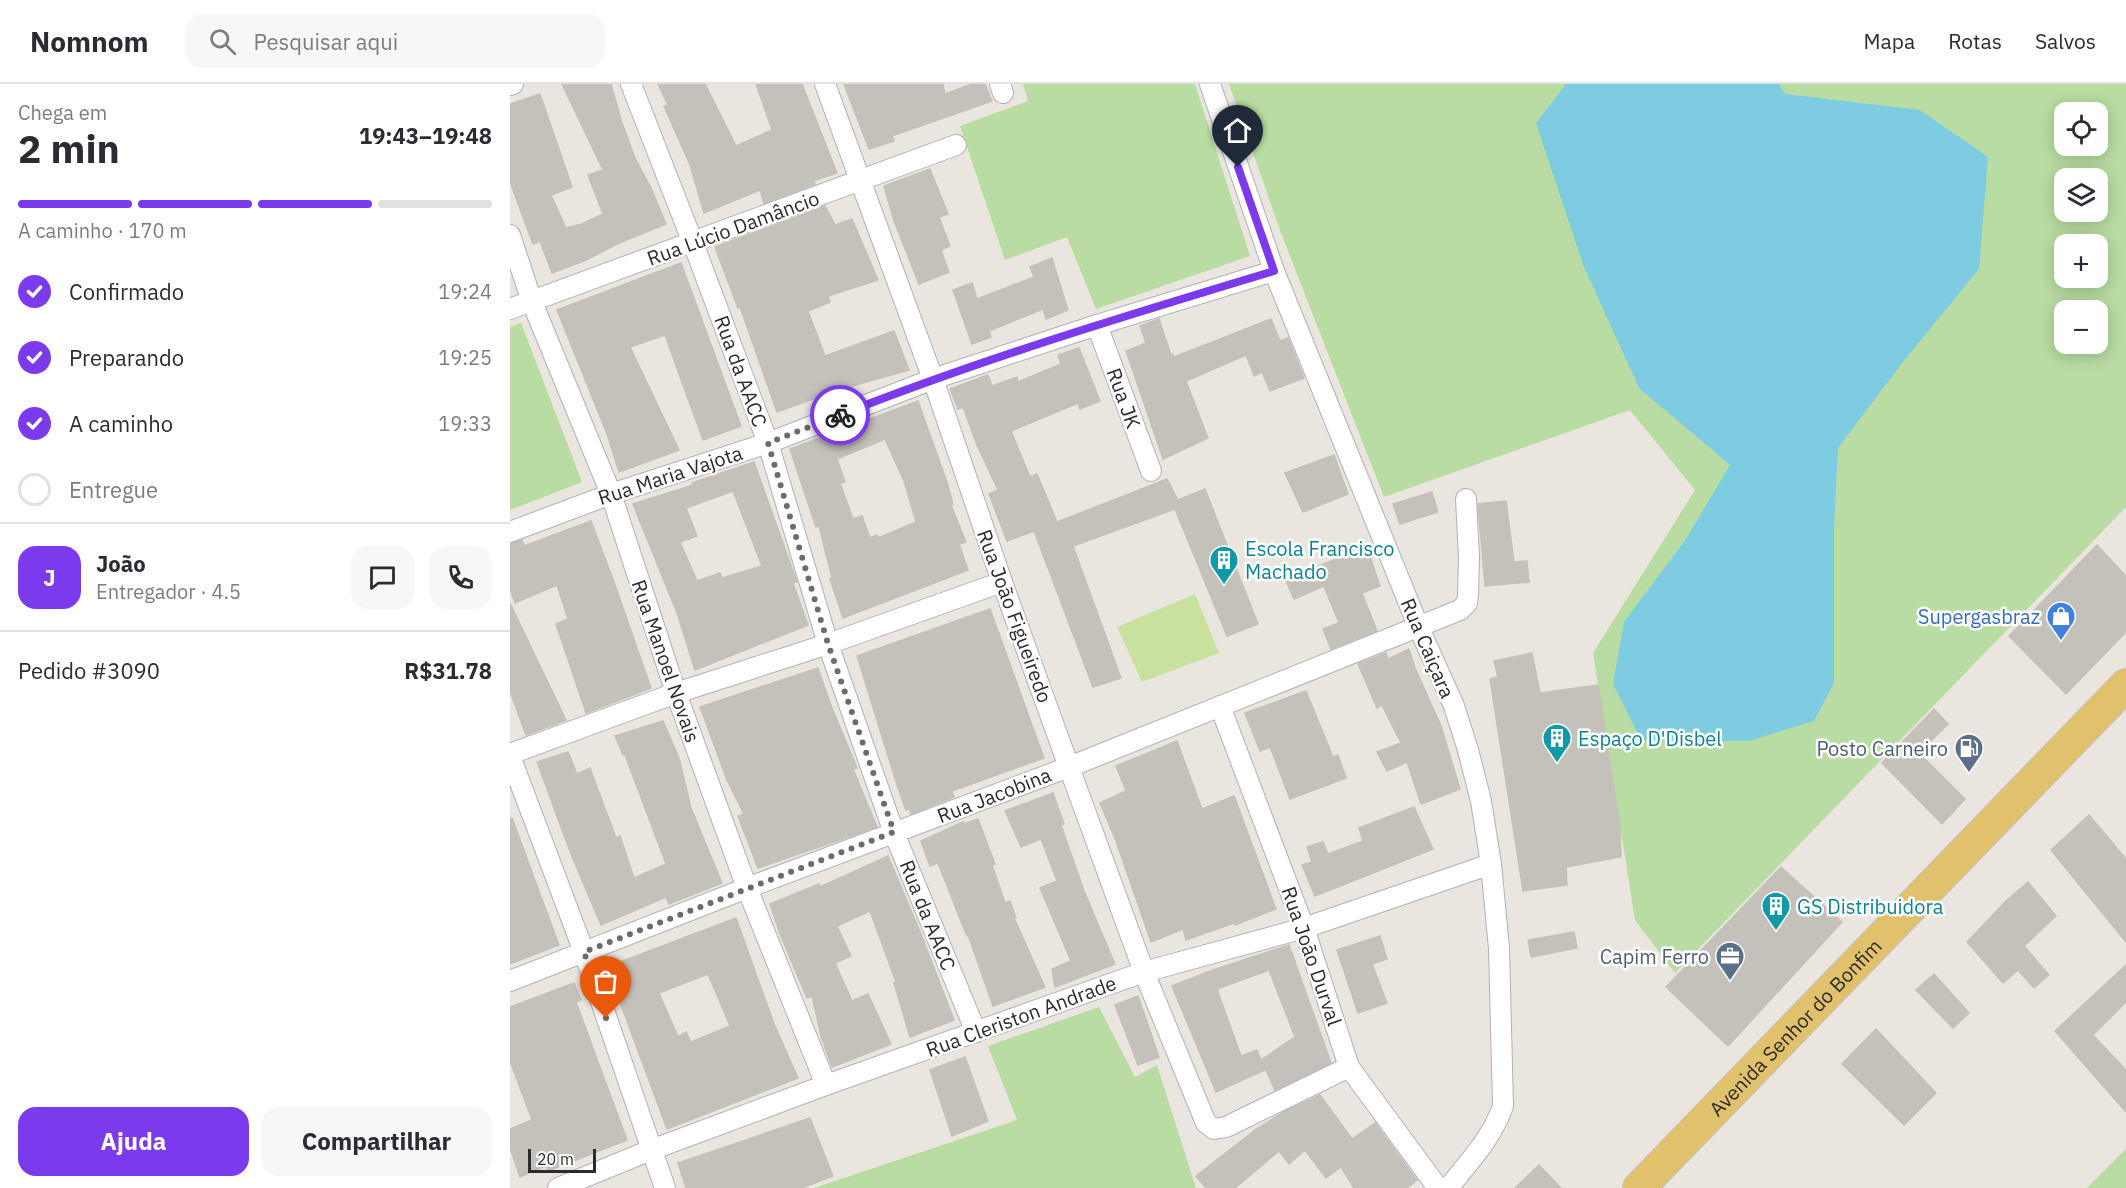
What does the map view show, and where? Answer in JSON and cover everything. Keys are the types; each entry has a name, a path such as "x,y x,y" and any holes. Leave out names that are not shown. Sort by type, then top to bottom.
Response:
{"main road":[{"name":"Avenida Senhor do Bonfim","path":"1639,1188 2126,685"}],"street":[{"name":"Rua da AACC","path":"631,84 768,443 828,644 894,832 976,1032"},
{"name":"Rua João Figueiredo","path":"825,84 933,379 1002,582 1144,972 1206,1123 1214,1129 1226,1127 1349,1067"},
{"name":"Rua Caiçara","path":"1210,84 1274,271 1419,628 1454,706 1481,801 1491,864 1499,948 1503,1106 1498,1122 1490,1135 1448,1188"},
{"name":"Rua Lúcio Damâncio","path":"510,309 956,145"},
{"name":"Rua Manoel Novais","path":"510,236 532,302 611,494 676,693 747,888 826,1085"},
{"name":"Rua Maria Vajota","path":"510,532 611,494 768,443 933,379 1097,325 1274,271"},
{"name":"Rua JK","path":"1097,325 1151,471"},
{"name":"Rua Jacobina","path":"510,981 747,888 1069,767 1460,610 1467,603 1468,595 1466,499"},
{"path":"664,1188 584,952 510,755 676,693 828,644 1002,582"},
{"name":"Rua João Durval","path":"1220,706 1304,928 1349,1067 1437,1188"},
{"name":"Rua Cleriston Andrade","path":"558,1188 651,1150 826,1085 1144,972 1304,928 1491,864"}],"green space":[{"path":"1023,84 1195,84 1250,256 1096,309 1067,237 1005,260 960,126 1028,101"},
{"path":"1229,84 2126,84 2126,507 1675,973 1635,920 1593,653 1695,490 1630,410 1384,497 1281,233"},
{"path":"521,323 582,482 510,510 510,327"},
{"path":"1195,594 1219,653 1142,682 1117,627"},
{"path":"1099,1007 1135,1077 1157,1065 1196,1188 814,1188 1017,1120 988,1046"},
{"path":"2126,1149 2126,1188 2087,1188"}],"water":[{"path":"1566,84 1779,84 1785,94 1920,110 1988,157 1979,269 1902,363 1838,448 1834,529 1834,683 1814,721 1749,741 1641,740 1613,684 1624,622 1686,539 1730,465 1639,388 1584,267 1536,123"}],"building":[{"path":"562,84 611,84 635,158 666,224 552,273 540,241 533,244 510,182 510,104 540,94 572,187 551,195 566,228 582,224 603,214 588,175 603,170"},
{"path":"658,84 705,84 736,146 772,130 756,84 802,84 837,173 813,181 815,184 764,203 760,190 704,213 690,165 664,106 668,105"},
{"path":"844,84 943,84 945,94 972,84 985,84 992,101 892,136 894,141 869,149"},
{"path":"930,169 948,214 939,217 950,246 941,250 949,272 919,284 894,221 884,186"},
{"path":"825,206 835,225 852,219 878,280 828,296 830,302 808,311 825,356 894,331 909,370 838,390 777,412 740,307 738,308 715,247"},
{"path":"1052,258 1068,310 1046,319 1043,309 989,331 991,337 972,344 953,290 972,283 977,299 1034,277 1030,267"},
{"path":"681,263 741,426 703,440 665,335 630,347 679,450 619,472 607,434 557,310"},
{"path":"1159,319 1171,355 1173,354 1174,357 1271,319 1280,341 1288,338 1304,378 1270,391 1262,372 1254,376 1246,355 1186,381 1208,438 1163,459 1126,351 1146,343 1140,326"},
{"path":"1079,348 1100,401 1080,409 1078,403 1011,431 1030,477 1037,474 1057,522 1167,479 1178,500 1205,489 1258,624 1227,636 1175,509 1073,546 1121,678 1093,687 1034,531 1007,541 989,494 998,490 977,445 963,407 958,409 950,389 988,375 992,386 1017,377 1018,382 1061,364 1058,355"},
{"path":"918,401 948,485 953,504 951,505 966,542 959,544 968,570 843,618 830,579 832,578 819,526 816,527 790,449","holes":["885,439 904,481 916,522 878,538 877,535 870,538 862,516 853,519 840,483 845,482 837,459"]},
{"path":"1334,455 1348,494 1303,512 1285,473"},
{"path":"754,462 797,582 793,583 808,625 695,670 677,613 633,504 693,485 692,483","holes":["733,491 762,566 722,578 720,573 697,581 680,542 697,536 686,508"]},
{"path":"1432,492 1438,512 1400,524 1393,504"},
{"path":"1506,501 1514,562 1527,561 1529,582 1485,586 1478,504"},
{"path":"591,521 651,688 586,713 556,624 568,619 557,585 515,603 510,589 510,544 522,540 524,546"},
{"path":"2097,545 2126,576 2126,632 2066,694 2009,636"},
{"path":"1367,547 1380,586 1362,593 1377,631 1331,649 1323,629 1339,623 1324,586 1294,599 1285,579"},
{"path":"510,603 566,720 526,735 510,691"},
{"path":"990,609 1044,758 952,791 954,797 911,814 909,809 906,810 898,788 857,656"},
{"path":"1409,649 1441,726 1460,789 1421,804 1407,762 1387,771 1377,752 1401,743 1382,705 1377,708 1358,664 1386,653 1388,659"},
{"name":"Espaço D'Disbel","path":"1532,653 1540,693 1598,685 1620,827 1621,857 1566,867 1567,885 1523,891 1490,679 1498,677 1494,661"},
{"path":"818,668 857,768 853,769 877,827 758,868 738,816 744,814 727,780 700,707"},
{"path":"1306,691 1333,757 1338,755 1346,778 1290,799 1270,747 1260,751 1245,713"},
{"path":"1934,709 1948,724 1919,753 1965,799 1942,824 1882,763"},
{"path":"663,721 679,758 691,808 722,883 669,904 666,897 601,925 571,854 537,762 568,752 577,774 590,768 616,838 620,836 634,878 666,864 625,755 615,736"},
{"path":"1177,741 1202,809 1234,796 1276,909 1186,940 1183,929 1151,942 1116,841 1100,803 1126,791 1116,766"},
{"path":"1053,793 1064,824 1061,825 1084,891 1115,964 1055,987 1052,969 1071,961 1040,888 1057,881 1041,839 1021,847 1005,811"},
{"path":"1414,807 1433,849 1315,896 1302,865 1312,862 1307,847 1323,842 1328,854 1363,841 1359,828"},
{"path":"2089,815 2126,859 2126,942 2051,850"},
{"path":"512,818 559,945 510,964 510,819"},
{"path":"978,819 995,864 992,865 1005,903 1010,901 1016,918 1014,918 1045,987 993,1006 968,935 938,863 930,866 921,841 963,822 964,824"},
{"path":"888,856 954,1020 910,1037 894,983 896,982 870,911 837,926 851,956 835,963 852,1001 868,994 891,1044 832,1067 821,1036 812,996 807,998 770,904 819,884 820,887"},
{"path":"1781,867 1842,922 1728,1046 1666,987"},
{"path":"2028,882 2056,916 2024,946 2049,975 2034,988 2018,970 2003,983 1967,942 2007,900"},
{"path":"736,918 774,1024 798,1078 667,1129 607,967","holes":["708,974 730,1026 691,1042 686,1032 678,1037 659,993"]},
{"path":"1574,932 1577,948 1531,957 1528,940"},
{"path":"1380,936 1387,959 1372,964 1387,1003 1358,1013 1337,950"},
{"path":"1289,945 1331,1063 1275,1090 1264,1066 1265,1070 1216,1092 1172,986","holes":["1269,970 1295,1037 1261,1060 1257,1050 1241,1056 1217,989"]},
{"path":"2126,965 2126,1002 2093,1035 2126,1070 2126,1112 2055,1031"},
{"path":"1934,974 1969,1013 1953,1028 1916,990"},
{"path":"574,983 581,1000 576,1002 627,1140 548,1171 546,1166 520,1177 510,1148 510,1129 532,1120 510,1061 510,1007"},
{"path":"1138,996 1159,1057 1138,1065 1115,1005"},
{"path":"1876,1029 1936,1093 1904,1125 1842,1064"},
{"path":"965,1057 988,1121 952,1136 930,1070"},
{"path":"1320,1095 1352,1139 1375,1123 1417,1180 1407,1188 1354,1188 1341,1167 1326,1178 1305,1150 1289,1164 1279,1151 1235,1188 1206,1188 1196,1176 1255,1130 1285,1111"},
{"path":"810,1118 833,1176 802,1188 686,1188 678,1163"},
{"path":"1539,1165 1561,1188 1515,1188"}],"way so far":[{"path":"606,1018 584,952 894,832 828,644 768,443 840,415"}],"place":[{"name":"Escola Francisco Machado","path":"1224,586"},
{"name":"Supergasbraz","path":"2061,642"},
{"name":"Espaço D'Disbel","path":"1557,764"},
{"name":"Posto Carneiro","path":"1969,774"},
{"name":"GS Distribuidora","path":"1776,932"},
{"name":"Capim Ferro","path":"1730,982"}],"route":[{"path":"840,415 933,379 1097,325 1274,271 1238,167"}]}
